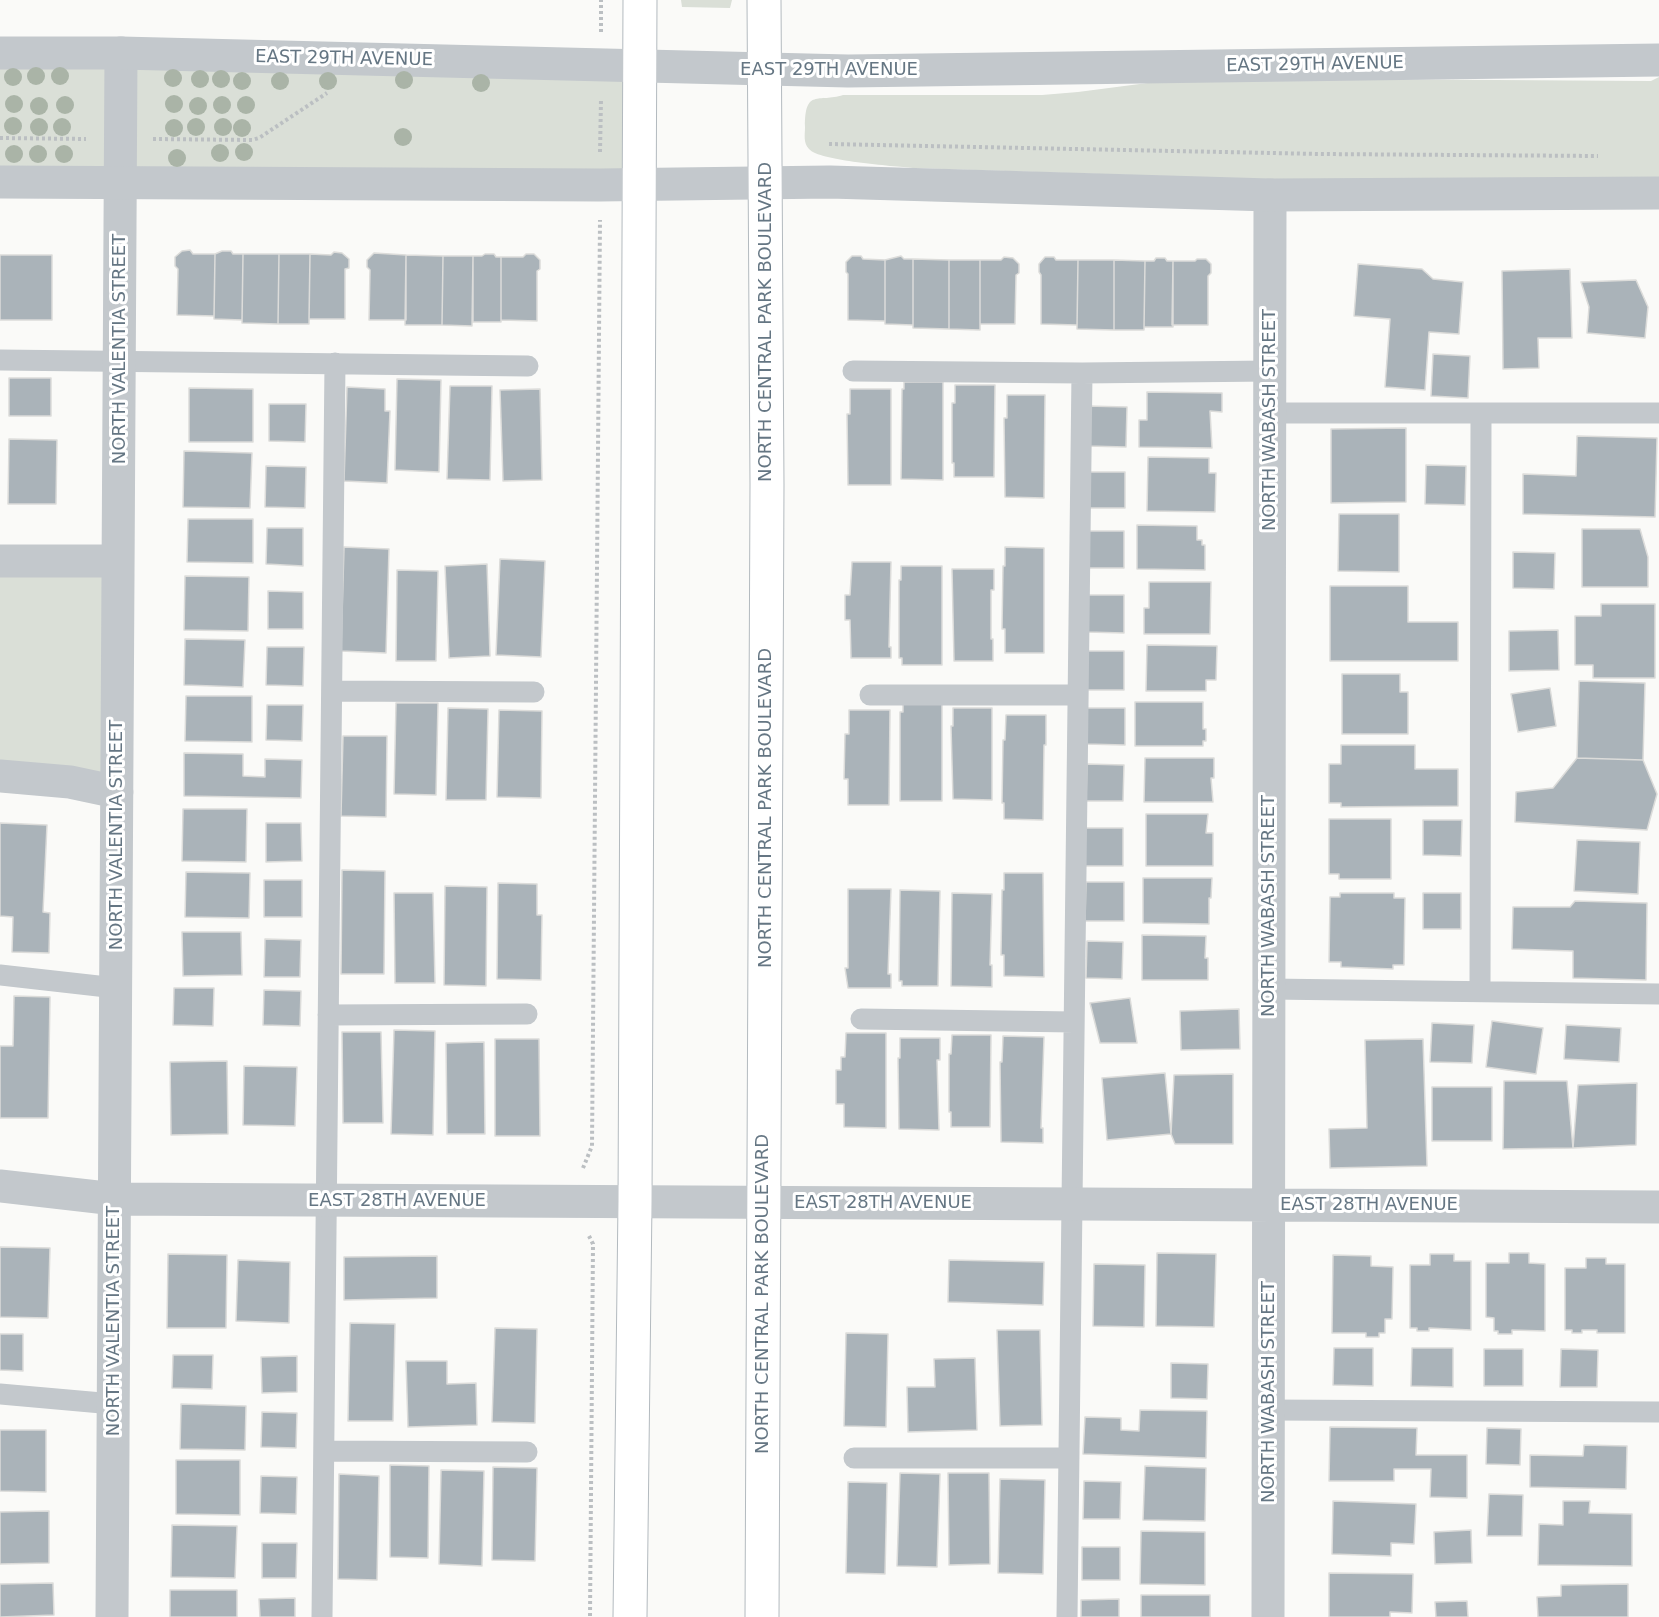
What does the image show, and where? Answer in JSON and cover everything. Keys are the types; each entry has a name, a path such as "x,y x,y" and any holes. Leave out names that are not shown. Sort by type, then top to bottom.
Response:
{"main road":[{"path":"630,1617 635,1202 640,0"},
{"name":"NORTH CENTRAL PARK BOULEVARD","path":"762,1617 767,484 764,0"}],"street":[{"name":"EAST 29TH AVENUE","path":"0,53 121,53 848,71 1659,60"},
{"name":"NORTH VALENTIA STREET","path":"112,1617 121,53"},
{"path":"0,182 600,185 830,182 1270,195 1659,193"},
{"name":"NORTH WABASH STREET","path":"1269,1617 1270,195"},
{"path":"0,561 118,561"},
{"path":"0,776 70,782 117,792"},
{"name":"EAST 28TH AVENUE","path":"0,1186 115,1199 1659,1207"}],"lane":[{"path":"0,360 528,366"},
{"path":"322,1617 335,363"},
{"path":"853,371 1083,373 1270,371"},
{"path":"1067,1617 1083,373"},
{"path":"1270,412 1659,412"},
{"path":"1480,991 1481,412"},
{"path":"332,691 534,692"},
{"path":"870,695 1078,695"},
{"path":"0,975 116,988"},
{"path":"1269,989 1659,994"},
{"path":"328,1015 527,1014"},
{"path":"861,1019 1074,1022"},
{"path":"0,1394 113,1404"},
{"path":"1269,1410 1659,1412"},
{"path":"324,1450 527,1452"},
{"path":"854,1458 1069,1458"}],"path":[{"path":"581,1175 592,1146 601,0"},
{"path":"146,139 252,140 259,138 331,90"},
{"path":"0,138 96,139"},
{"path":"829,144 1309,154 1608,156"},
{"path":"585,1228 593,1244 590,1617"}],"shaded area":[{"path":"681,0 732,0 730,8 682,7"},
{"path":"0,53 640,67 640,185 0,182"},
{"path":"1659,77 1659,192 913,168 827,157 809,149 805,138 807,107 810,102 815,99 843,95 1042,95 1186,78 1651,81"},
{"path":"0,561 118,561 117,792 0,776"}],"building":[{"path":"190,250 193,254 215,254 214,316 177,315 178,269 175,266 175,257 182,251"},
{"path":"222,251 243,254 242,320 214,319 215,254"},
{"path":"334,252 342,253 349,259 349,268 345,269 345,319 309,319 310,254 331,255"},
{"path":"374,253 406,255 406,320 369,320 370,270 367,267 367,260"},
{"path":"243,254 279,254 278,324 242,323"},
{"path":"279,254 310,254 309,324 278,324"},
{"path":"485,254 501,257 501,322 473,322 473,256"},
{"path":"526,254 534,254 540,260 540,269 537,271 537,321 501,320 501,257 523,257"},
{"path":"0,255 52,255 52,320 0,320"},
{"path":"406,255 443,256 442,325 405,325"},
{"path":"443,256 473,256 472,326 442,325"},
{"path":"852,256 885,260 885,321 848,320 846,262"},
{"path":"901,256 904,259 913,259 913,325 885,324 885,260"},
{"path":"1004,257 1013,258 1019,264 1019,273 1016,275 1015,324 980,324 980,260 1001,260"},
{"path":"1045,257 1054,257 1056,260 1078,260 1077,325 1041,324 1039,264"},
{"path":"1156,258 1173,261 1173,327 1144,327 1145,261 1154,261"},
{"path":"913,259 949,260 949,329 913,328"},
{"path":"1206,259 1211,264 1211,273 1208,276 1208,325 1172,325 1173,261 1195,261"},
{"path":"949,260 980,260 980,330 949,329"},
{"path":"1078,260 1114,260 1114,330 1077,329"},
{"path":"1114,260 1145,261 1144,330 1114,330"},
{"path":"1358,264 1422,269 1433,279 1463,282 1459,334 1429,332 1425,390 1385,387 1390,319 1354,316"},
{"path":"1570,269 1572,338 1538,338 1539,368 1503,369 1502,271"},
{"path":"1636,280 1648,307 1645,338 1587,333 1589,307 1581,282"},
{"path":"1433,354 1470,356 1468,398 1431,396"},
{"path":"9,378 51,378 51,416 9,416"},
{"path":"397,379 441,380 439,472 395,470"},
{"path":"904,382 943,382 943,480 901,479"},
{"path":"955,385 995,385 994,477 954,477 952,403 955,403"},
{"path":"450,386 492,386 490,480 447,479"},
{"path":"347,387 385,389 385,411 390,411 387,483 344,481"},
{"path":"189,388 253,389 253,442 189,442"},
{"path":"540,389 542,480 503,481 500,390"},
{"path":"850,389 891,389 891,485 848,485 847,414 850,414"},
{"path":"1147,392 1222,393 1222,412 1210,411 1212,448 1139,447 1139,420 1147,420"},
{"path":"1007,395 1045,395 1044,498 1005,497 1004,418 1007,418"},
{"path":"269,404 306,404 305,442 269,441"},
{"path":"1087,406 1127,407 1126,447 1087,446"},
{"path":"1406,428 1406,502 1331,503 1331,429"},
{"path":"1577,436 1657,438 1655,517 1523,514 1523,474 1576,476"},
{"path":"9,439 57,440 56,504 8,504"},
{"path":"184,451 252,453 250,508 183,507"},
{"path":"1148,457 1209,458 1209,473 1216,473 1215,512 1147,511"},
{"path":"1426,465 1466,466 1465,505 1425,504"},
{"path":"266,466 306,467 305,508 265,507"},
{"path":"1087,472 1125,472 1125,508 1087,508"},
{"path":"1339,514 1399,514 1399,572 1338,571"},
{"path":"188,519 253,519 253,563 187,562"},
{"path":"1137,525 1197,526 1197,540 1202,540 1202,545 1205,545 1205,570 1137,569"},
{"path":"267,528 303,528 303,566 266,564"},
{"path":"1582,529 1640,529 1648,557 1648,587 1582,587"},
{"path":"1088,531 1124,531 1124,568 1087,568"},
{"path":"344,547 389,549 386,653 341,651"},
{"path":"1005,547 1044,548 1044,653 1005,653 1005,629 1002,629"},
{"path":"1513,552 1555,553 1554,589 1513,588"},
{"path":"500,559 545,561 541,657 496,655"},
{"path":"852,562 891,562 889,647 891,647 891,658 851,658 850,620 845,620 845,595 850,595"},
{"path":"487,564 490,656 449,658 445,566"},
{"path":"901,566 942,566 942,665 902,665 902,658 899,658"},
{"path":"952,569 994,569 994,590 991,590 993,661 954,661"},
{"path":"397,570 438,571 436,661 396,661"},
{"path":"185,576 249,577 248,631 184,630"},
{"path":"1149,582 1211,582 1210,634 1144,634 1144,608 1149,608"},
{"path":"1330,586 1408,586 1408,622 1458,622 1458,661 1330,661"},
{"path":"268,591 303,592 303,629 268,629"},
{"path":"1087,595 1124,595 1124,633 1087,632"},
{"path":"1601,604 1655,604 1655,678 1593,678 1593,665 1575,665 1575,616 1601,616"},
{"path":"1558,630 1559,670 1509,671 1509,631"},
{"path":"185,639 245,640 243,687 184,685"},
{"path":"1147,645 1217,646 1216,680 1206,680 1206,691 1146,691"},
{"path":"267,647 304,647 303,686 266,685"},
{"path":"1087,651 1124,651 1124,690 1086,690"},
{"path":"1342,674 1400,674 1400,692 1408,692 1408,734 1342,734"},
{"path":"1579,681 1645,683 1643,760 1577,758"},
{"path":"1550,688 1556,726 1518,732 1511,694"},
{"path":"186,696 252,696 252,742 185,741"},
{"path":"1135,702 1203,702 1203,729 1206,729 1206,741 1203,741 1203,746 1135,746"},
{"path":"396,703 438,703 436,795 394,794"},
{"path":"903,704 942,704 942,801 900,801 900,712 903,712"},
{"path":"267,705 303,705 302,741 266,740"},
{"path":"448,708 488,709 486,800 446,800"},
{"path":"953,708 992,708 992,800 953,799 951,726 953,726"},
{"path":"1085,708 1125,708 1125,745 1085,744"},
{"path":"499,710 542,711 541,798 497,797"},
{"path":"849,710 890,710 889,805 848,805 848,779 844,779 845,734 849,734"},
{"path":"1006,715 1046,715 1043,820 1004,819 1003,740 1005,740"},
{"path":"343,736 387,736 386,817 341,816"},
{"path":"1341,745 1415,745 1415,769 1458,769 1458,806 1341,807 1341,803 1329,803 1329,764 1341,764"},
{"path":"184,753 243,754 243,776 265,777 265,759 302,760 301,798 184,796"},
{"path":"1145,758 1214,758 1214,778 1211,778 1213,802 1144,802"},
{"path":"1577,758 1643,760 1657,794 1647,830 1515,822 1516,792 1553,788"},
{"path":"1087,764 1124,765 1123,801 1086,801"},
{"path":"183,809 247,809 246,862 182,861"},
{"path":"1146,814 1208,814 1206,833 1213,833 1213,866 1146,866"},
{"path":"1329,819 1391,819 1391,879 1339,879 1339,874 1329,874"},
{"path":"1423,820 1462,820 1461,856 1423,855"},
{"path":"0,823 47,825 43,912 50,913 49,953 12,952 13,917 0,916"},
{"path":"266,823 301,823 302,861 266,862"},
{"path":"1085,828 1123,828 1123,866 1084,866"},
{"path":"1577,840 1640,842 1638,894 1574,891"},
{"path":"342,870 385,871 384,974 341,974"},
{"path":"186,872 250,873 249,918 185,917"},
{"path":"1004,873 1043,873 1044,977 1004,976 1004,955 1001,955"},
{"path":"1143,878 1212,878 1209,924 1143,923"},
{"path":"264,880 302,880 302,917 264,917"},
{"path":"1086,882 1124,882 1124,921 1085,921"},
{"path":"498,883 537,884 537,915 542,915 541,980 497,979"},
{"path":"445,886 487,887 486,986 444,985"},
{"path":"848,889 891,889 888,974 891,974 891,988 848,988 845,968 848,968"},
{"path":"900,890 940,891 938,986 902,986 902,981 899,981"},
{"path":"394,893 433,893 435,983 395,983"},
{"path":"952,893 992,894 990,965 992,965 992,987 951,986"},
{"path":"1340,893 1394,893 1394,898 1405,898 1404,965 1393,965 1393,969 1341,967 1341,962 1329,962 1330,897 1340,897"},
{"path":"1423,893 1461,893 1461,929 1423,929"},
{"path":"1575,901 1647,903 1646,980 1573,978 1573,951 1512,949 1513,907 1570,907"},
{"path":"182,932 241,932 242,975 183,976"},
{"path":"1142,935 1206,936 1205,958 1208,958 1208,980 1142,980"},
{"path":"265,939 301,940 300,977 264,977"},
{"path":"1087,941 1123,942 1122,979 1086,978"},
{"path":"174,988 214,988 213,1026 173,1025"},
{"path":"264,990 301,991 300,1026 263,1025"},
{"path":"14,996 50,997 48,1118 0,1118 0,1046 13,1046"},
{"path":"1130,998 1137,1043 1100,1043 1090,1003"},
{"path":"1239,1009 1240,1049 1181,1050 1180,1011"},
{"path":"1492,1021 1543,1028 1536,1074 1486,1067"},
{"path":"1432,1023 1474,1025 1472,1063 1430,1062"},
{"path":"1566,1025 1621,1028 1619,1062 1564,1059"},
{"path":"394,1030 435,1031 433,1135 391,1134"},
{"path":"342,1032 381,1032 383,1123 343,1123"},
{"path":"846,1033 886,1033 886,1128 844,1127 844,1104 836,1104 836,1070 841,1070 841,1057 845,1057"},
{"path":"952,1035 991,1035 990,1127 951,1127 949,1054 951,1054"},
{"path":"1003,1036 1044,1037 1041,1128 1043,1128 1043,1143 1001,1142 1000,1062 1002,1062"},
{"path":"900,1038 940,1038 940,1060 937,1060 939,1130 899,1129"},
{"path":"495,1039 539,1039 540,1136 495,1136"},
{"path":"1423,1039 1427,1166 1330,1168 1329,1129 1367,1128 1365,1040"},
{"path":"484,1042 485,1134 447,1134 446,1043"},
{"path":"227,1061 228,1134 171,1135 170,1062"},
{"path":"244,1066 297,1067 295,1126 243,1125"},
{"path":"1165,1073 1171,1134 1107,1140 1102,1078"},
{"path":"1233,1074 1233,1144 1175,1144 1171,1134 1174,1075"},
{"path":"1504,1081 1567,1081 1573,1148 1503,1149"},
{"path":"1637,1083 1636,1145 1573,1148 1578,1085"},
{"path":"1432,1087 1492,1087 1492,1141 1432,1141"},
{"path":"0,1247 50,1248 48,1318 0,1317"},
{"path":"1157,1253 1216,1254 1214,1327 1156,1326"},
{"path":"1509,1253 1529,1253 1529,1263 1545,1264 1545,1331 1512,1330 1512,1334 1498,1334 1498,1331 1494,1331 1494,1318 1486,1317 1486,1263 1509,1263"},
{"path":"168,1254 227,1255 226,1328 167,1328"},
{"path":"1430,1254 1454,1254 1454,1261 1471,1261 1471,1330 1429,1328 1429,1331 1417,1331 1417,1328 1410,1328 1410,1265 1430,1265"},
{"path":"1333,1255 1371,1256 1371,1266 1393,1267 1392,1319 1385,1319 1385,1333 1379,1333 1379,1337 1366,1337 1366,1333 1332,1333"},
{"path":"437,1256 437,1298 344,1300 344,1257"},
{"path":"1586,1258 1606,1258 1606,1264 1625,1264 1625,1333 1597,1333 1597,1330 1582,1330 1582,1333 1572,1333 1572,1330 1565,1330 1565,1268 1586,1268"},
{"path":"238,1260 290,1262 289,1323 236,1321"},
{"path":"949,1260 1044,1262 1043,1305 948,1302"},
{"path":"1094,1264 1145,1265 1144,1327 1093,1326"},
{"path":"350,1323 395,1324 393,1421 348,1421"},
{"path":"495,1328 537,1329 535,1423 492,1422"},
{"path":"997,1330 1040,1330 1042,1425 1000,1426"},
{"path":"846,1333 888,1334 886,1427 844,1426"},
{"path":"0,1334 23,1334 23,1371 0,1370"},
{"path":"1334,1348 1373,1348 1373,1386 1333,1385"},
{"path":"1412,1348 1453,1348 1453,1387 1411,1386"},
{"path":"1484,1349 1523,1349 1523,1386 1484,1386"},
{"path":"1561,1349 1598,1350 1597,1387 1560,1387"},
{"path":"173,1355 213,1355 212,1389 172,1388"},
{"path":"297,1356 297,1392 262,1393 261,1357"},
{"path":"975,1358 977,1430 908,1432 907,1387 935,1387 934,1359"},
{"path":"406,1361 447,1361 447,1384 476,1383 477,1425 408,1427"},
{"path":"1171,1363 1208,1364 1207,1399 1171,1398"},
{"path":"181,1404 246,1406 245,1450 180,1449"},
{"path":"1140,1410 1207,1411 1206,1458 1083,1454 1085,1417 1121,1418 1121,1430 1139,1431"},
{"path":"262,1412 297,1413 296,1448 261,1447"},
{"path":"1330,1427 1417,1428 1416,1455 1467,1455 1467,1498 1430,1497 1431,1469 1394,1469 1394,1481 1329,1481"},
{"path":"1487,1428 1521,1429 1520,1465 1486,1464"},
{"path":"0,1430 46,1430 46,1492 0,1491"},
{"path":"1584,1445 1627,1446 1626,1489 1530,1487 1530,1455 1583,1456"},
{"path":"176,1460 240,1460 240,1515 176,1514"},
{"path":"390,1465 429,1466 428,1558 390,1557"},
{"path":"1145,1466 1206,1468 1205,1521 1143,1520"},
{"path":"493,1467 537,1468 535,1561 492,1560"},
{"path":"441,1470 484,1471 482,1566 439,1564"},
{"path":"900,1473 940,1474 937,1567 897,1566"},
{"path":"948,1473 989,1473 990,1564 949,1565"},
{"path":"339,1474 379,1476 377,1580 338,1579"},
{"path":"261,1476 297,1477 296,1514 260,1513"},
{"path":"1000,1479 1045,1480 1043,1574 998,1573"},
{"path":"1084,1481 1121,1482 1120,1519 1083,1519"},
{"path":"848,1482 887,1483 885,1574 846,1573"},
{"path":"1489,1494 1523,1495 1522,1536 1487,1536"},
{"path":"1333,1501 1416,1504 1414,1544 1391,1543 1391,1556 1332,1554"},
{"path":"1563,1501 1590,1501 1589,1513 1632,1514 1632,1566 1538,1565 1539,1524 1563,1525"},
{"path":"49,1511 49,1563 0,1564 0,1512"},
{"path":"172,1525 237,1526 235,1578 171,1577"},
{"path":"1471,1530 1472,1563 1435,1564 1434,1532"},
{"path":"1141,1531 1205,1532 1205,1585 1140,1584"},
{"path":"262,1543 297,1543 296,1578 262,1578"},
{"path":"1082,1547 1120,1547 1120,1580 1082,1580"},
{"path":"1329,1573 1413,1574 1412,1613 1390,1612 1390,1617 1329,1617"},
{"path":"53,1583 54,1615 0,1617 0,1584"},
{"path":"1628,1584 1628,1617 1538,1617 1537,1597 1561,1596 1561,1585"},
{"path":"170,1590 237,1590 237,1617 170,1617"},
{"path":"1141,1595 1210,1595 1210,1617 1141,1617"},
{"path":"295,1598 295,1617 260,1617 259,1599"},
{"path":"1119,1599 1119,1617 1081,1617 1081,1600"},
{"path":"1467,1601 1468,1617 1436,1617 1435,1602"}]}
